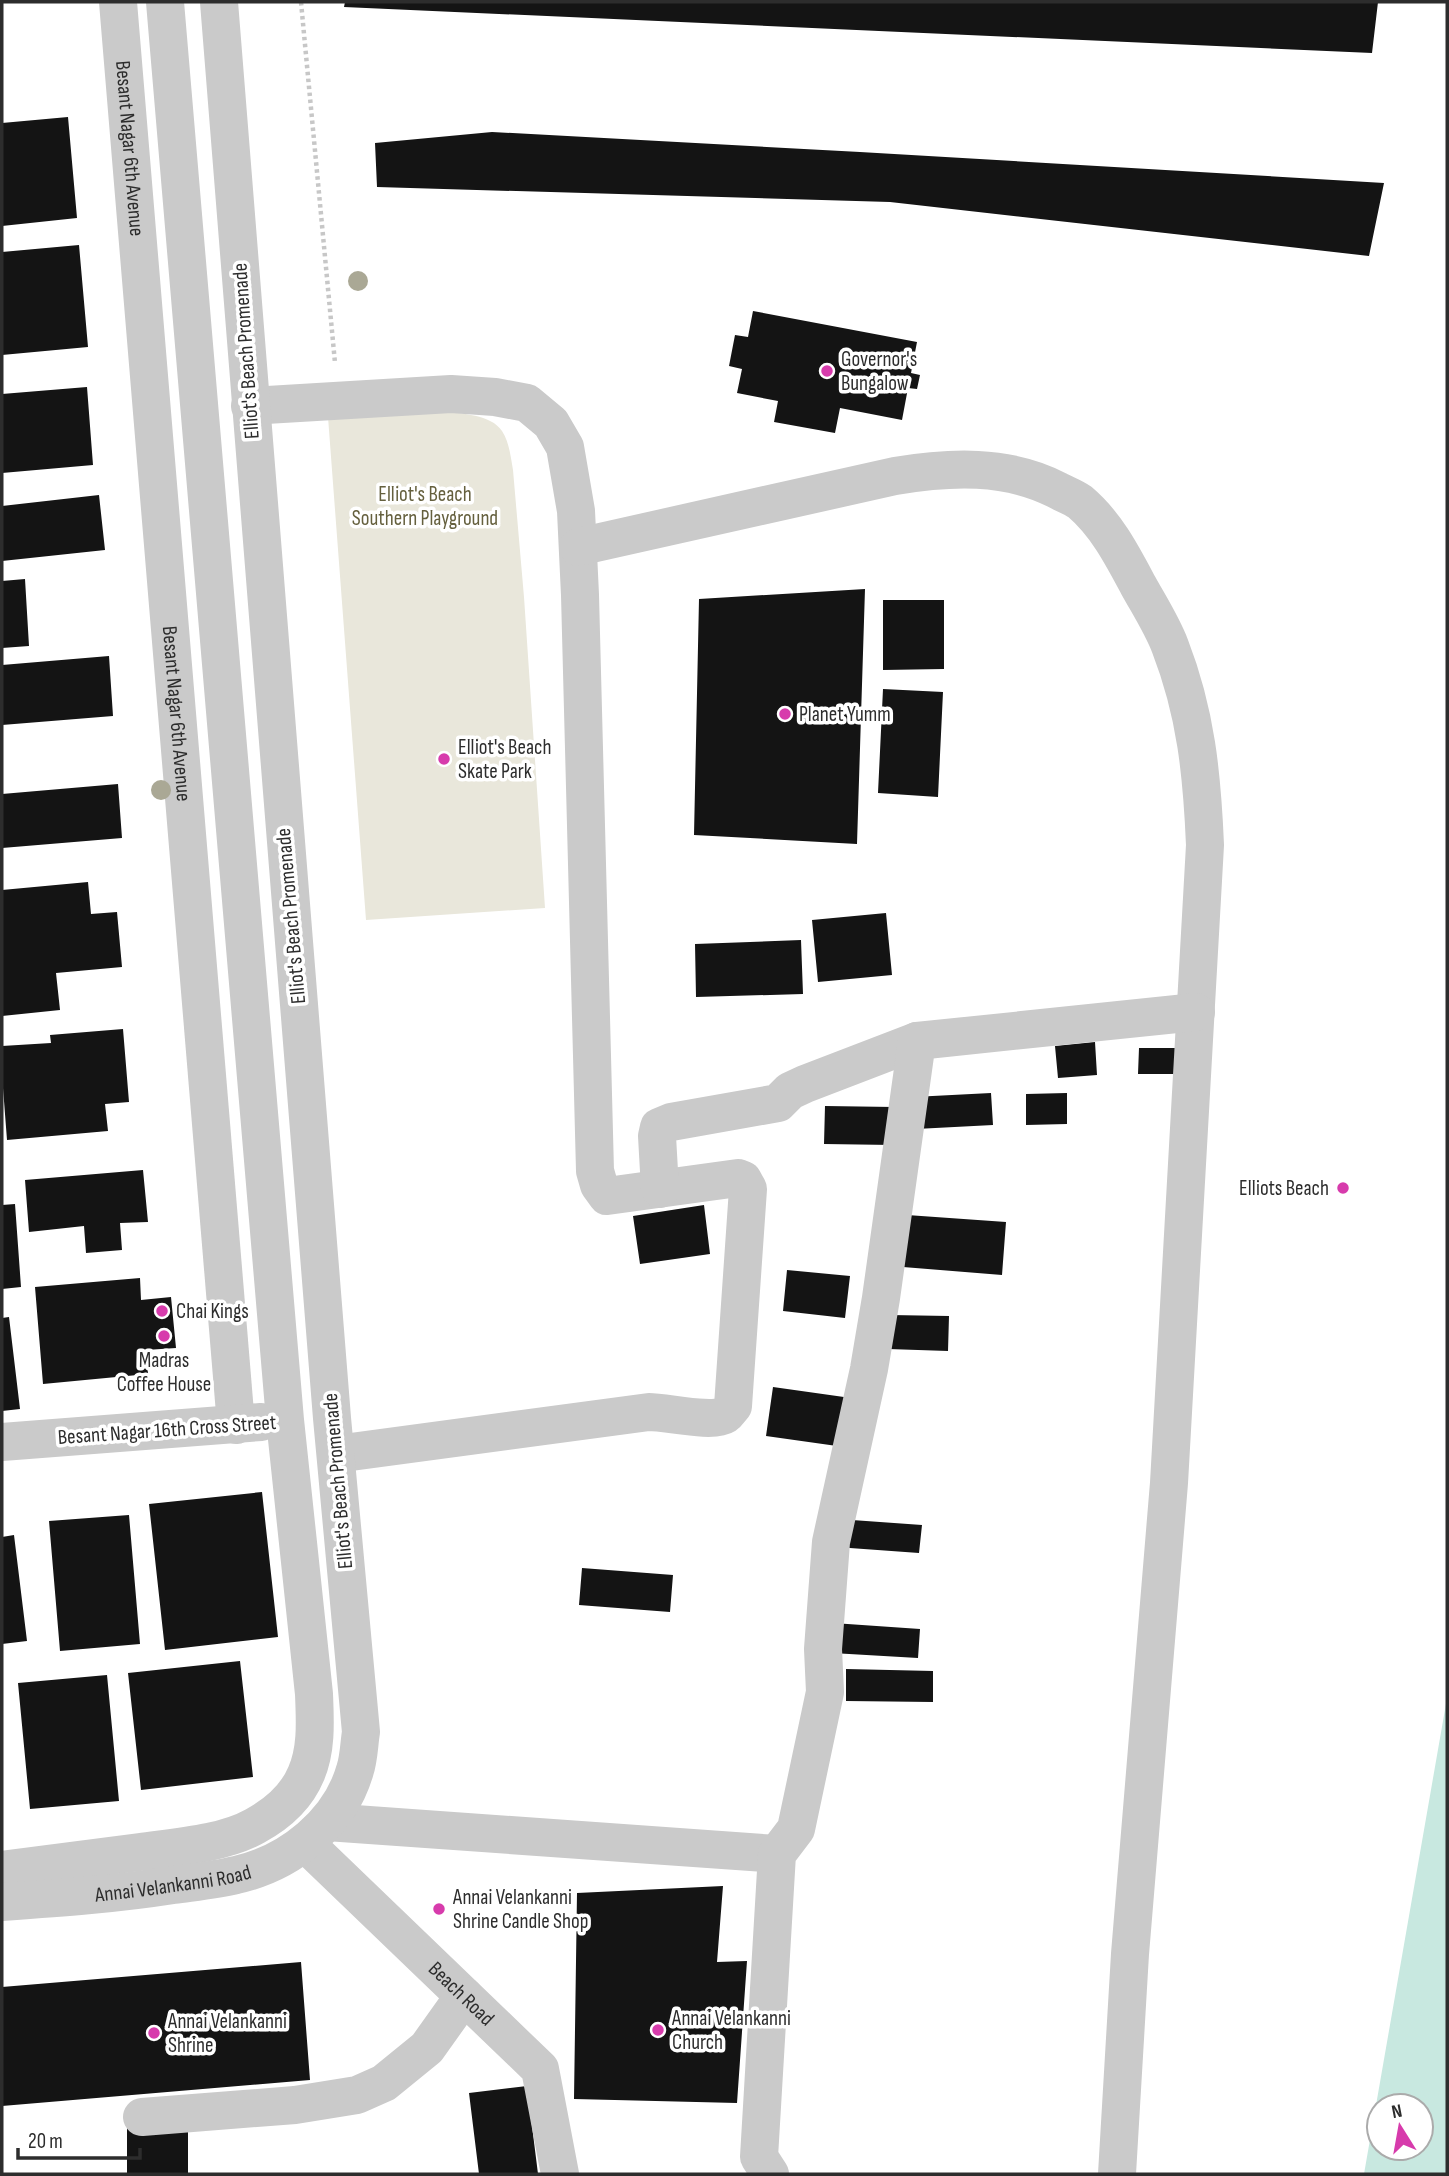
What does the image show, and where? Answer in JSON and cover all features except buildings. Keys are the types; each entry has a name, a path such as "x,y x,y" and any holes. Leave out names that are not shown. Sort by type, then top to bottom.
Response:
{"street":[{"name":"Besant Nagar 6th Avenue","path":"118,2 236,1425"},
{"path":"165,2 285,1420"},
{"name":"Elliot's Beach Promenade","path":"219,2 334,1436 361,1732 356,1769 343,1798 316,1832"},
{"path":"250,406 451,394 495,397 527,403 551,423 565,447 576,511 578,547 595,1171 599,1185 607,1196 660,1189 657,1136 659,1127 671,1122 778,1103 790,1091 805,1084 917,1041 1196,1012"},
{"path":"578,547 922,471 960,469 1003,472 1043,483 1079,501 1109,533 1170,645 1195,730 1202,783 1205,845 1169,1483 1130,1954 1117,2174"},
{"path":"770,2174 759,2157 777,1854 796,1829 825,1692 823,1649 831,1542 871,1357 917,1041"},
{"name":"Besant Nagar 16th Cross Street","path":"2,1442 285,1420 334,1436 649,1412 713,1419 724,1415 733,1406 747,1184 738,1178 660,1189"},
{"name":"Annai Velankanni Road","path":"2,1870 184,1846 222,1838 253,1828 283,1808 294,1794 307,1773 315,1734 314,1694 285,1420"},
{"path":"316,1832 777,1854"},
{"name":"Annai Velankanni Road","path":"2,1902 148,1889 238,1875 274,1862 316,1832"},
{"name":"Beach Road","path":"316,1832 464,1996 540,2069 560,2174"},
{"path":"142,2117 295,2105 357,2095 384,2082 427,2048 464,1996"}],"path":[{"path":"301,2 337,401"}],"green space":[{"name":"Elliot's Beach Skate Park","path":"443,411 491,421 502,431 508,445 513,470 524,597 545,908 366,920 328,417"}],"shaded area":[{"path":"1447,1698 1447,2174 1364,2174 1366,2162 1435,2162 1435,2092 1378,2092"}],"place":[{"name":"Governor's Bungalow","path":"827,371"},
{"name":"Planet Yumm","path":"785,714"},
{"name":"Elliot's Beach Skate Park","path":"444,759"},
{"name":"Elliots Beach","path":"1343,1188"},
{"name":"Chai Kings","path":"162,1311"},
{"name":"Madras Coffee House","path":"164,1336"},
{"name":"Annai Velankanni Shrine Candle Shop","path":"439,1909"},
{"name":"Annai Velankanni Church","path":"658,2030"},
{"name":"Annai Velankanni Shrine","path":"154,2033"}],"park label":[{"name":"Elliot's Beach Southern Playground","path":"425,506"}]}
